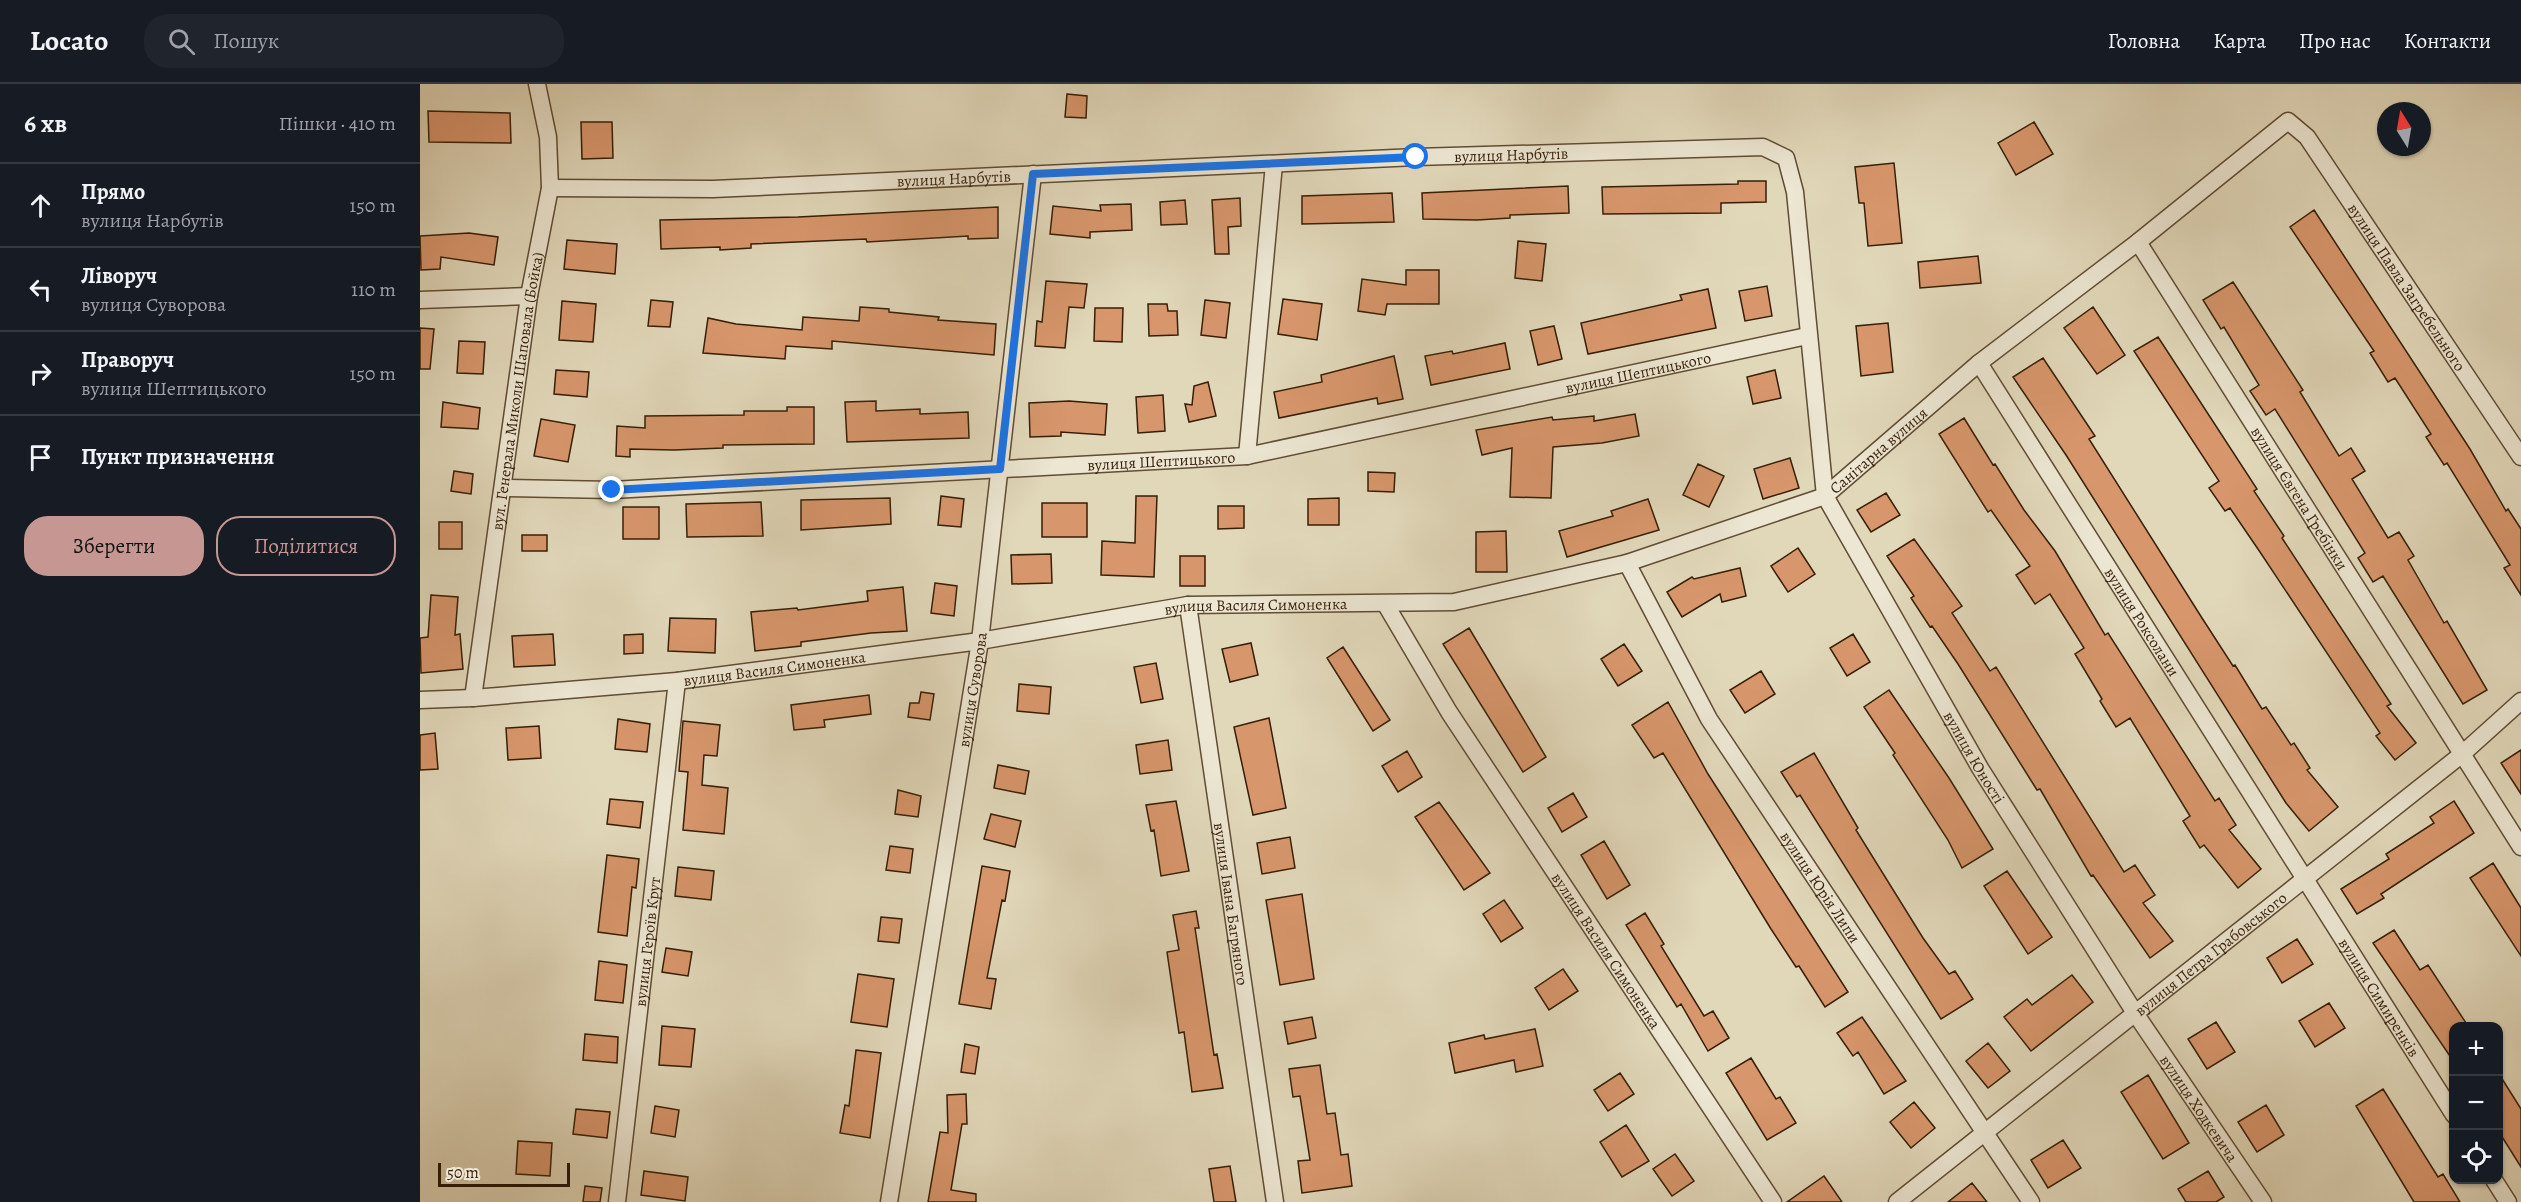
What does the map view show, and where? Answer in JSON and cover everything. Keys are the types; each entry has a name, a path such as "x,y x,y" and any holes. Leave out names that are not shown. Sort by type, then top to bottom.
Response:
{"street":[{"name":"вул. Генерала Миколи Шаповала (Бойка)","path":"473,698 529,296 550,188 548,137 537,84"},
{"name":"Санітарна вулиця","path":"1386,605 1454,602 1627,563 1825,496 1979,363 2138,242 2288,121"},
{"name":"вулиця Павла Загребельного","path":"2288,121 2307,137 2521,457"},
{"name":"вулиця Нарбутів","path":"550,188 713,189 1274,164 1763,147 1786,158 1795,192 1807,336"},
{"path":"1247,456 1274,164"},
{"name":"вулиця Суворова","path":"889,1202 980,641 1033,174"},
{"name":"вулиця Євгена Гребінки","path":"2138,242 2521,847"},
{"path":"420,300 529,296"},
{"path":"1807,336 1825,496"},
{"name":"вулиця Шептицького","path":"504,488 612,490 1247,456 1807,336"},
{"name":"вулиця Роксолани","path":"1979,363 2304,879"},
{"name":"вулиця Юності","path":"1825,496 1980,768 2135,1013"},
{"name":"вулиця Юрія Липи","path":"1627,563 1709,719 2031,1202"},
{"name":"вулиця Василя Симоненка","path":"420,700 473,698 677,681 980,641 1188,605 1386,605 1449,712 1773,1202"},
{"name":"вулиця Івана Багряного","path":"1188,605 1275,1202"},
{"name":"вулиця Героїв Крут","path":"617,1202 677,681"},
{"name":"вулиця Петра Грабовського","path":"1897,1202 2461,755 2521,701"},
{"name":"вулиця Симиренків","path":"2304,879 2449,1107"},
{"name":"вулиця Ходкевича","path":"2135,1013 2264,1202"},
{"path":"2497,1184 2508,1202"}],"building":[{"path":"1067,94 1087,96 1086,118 1065,117"},
{"path":"428,111 510,113 511,143 429,142"},
{"path":"581,122 612,122 613,158 582,159"},
{"path":"2034,122 2053,154 2016,175 1998,143"},
{"path":"1894,163 1902,243 1868,246 1864,203 1859,203 1855,167"},
{"path":"1738,181 1766,181 1766,202 1721,203 1721,213 1603,214 1602,187 1738,184"},
{"path":"1568,186 1569,213 1510,215 1510,218 1477,220 1423,219 1422,193"},
{"path":"1392,193 1394,222 1302,224 1302,196"},
{"path":"1240,198 1241,226 1228,227 1229,254 1215,254 1212,200"},
{"path":"1185,200 1187,224 1161,225 1160,202"},
{"path":"1131,204 1132,230 1090,232 1090,238 1050,234 1053,206 1101,211 1100,205"},
{"path":"998,207 998,238 968,239 968,236 867,242 866,239 751,244 751,248 720,250 720,247 661,249 660,220 798,217"},
{"path":"2314,210 2470,449 2506,511 2508,509 2521,529 2521,595 2504,568 2510,565 2447,463 2444,465 2426,437 2431,434 2395,378 2388,382 2370,353 2374,351 2290,227"},
{"path":"469,233 498,237 494,265 441,257 440,269 421,270 420,236"},
{"path":"567,240 617,244 615,274 564,269"},
{"path":"1518,241 1546,244 1542,281 1515,278"},
{"path":"1978,256 1981,283 1920,288 1918,262"},
{"path":"1406,270 1439,270 1439,304 1387,304 1385,315 1358,311 1362,279 1406,285"},
{"path":"1046,281 1087,284 1084,308 1069,307 1065,348 1035,346 1037,321 1042,322"},
{"path":"2233,282 2303,390 2300,392 2339,456 2351,448 2365,471 2352,479 2388,538 2399,532 2414,556 2408,560 2444,623 2447,621 2487,690 2463,704 2383,576 2373,582 2358,558 2365,553 2275,409 2266,415 2250,391 2259,385 2224,327 2221,329 2203,300"},
{"path":"1767,286 1772,316 1745,321 1739,291"},
{"path":"1708,289 1716,328 1588,354 1581,323 1682,300 1680,295"},
{"path":"1283,299 1322,304 1317,340 1278,334"},
{"path":"651,300 673,302 670,327 648,326"},
{"path":"1205,300 1230,303 1226,338 1201,335"},
{"path":"562,301 596,304 593,342 559,340"},
{"path":"1148,304 1167,304 1168,311 1177,311 1178,335 1149,336"},
{"path":"860,307 939,317 938,320 996,324 994,355 832,341 832,349 786,346 785,359 703,353 708,318 736,324 802,330 803,317 859,321"},
{"path":"2093,307 2125,355 2097,374 2064,328"},
{"path":"1095,308 1123,308 1122,342 1094,341"},
{"path":"1888,323 1893,372 1861,376 1856,326"},
{"path":"1554,326 1562,359 1538,365 1530,331"},
{"path":"420,328 434,329 430,369 420,369"},
{"path":"2158,337 2257,489 2254,491 2284,536 2282,538 2391,704 2387,706 2416,743 2395,760 2376,736 2380,733 2230,508 2225,511 2209,488 2219,481 2134,351"},
{"path":"459,341 485,342 483,374 457,373"},
{"path":"1505,343 1510,369 1431,385 1425,356 1452,351 1453,354"},
{"path":"1394,356 1403,399 1378,404 1377,398 1279,418 1274,392 1322,382 1321,375"},
{"path":"2043,358 2095,436 2089,439 2233,666 2235,665 2262,709 2266,707 2291,745 2294,743 2310,768 2307,770 2338,807 2309,831 2286,803 2066,455 2013,377"},
{"path":"556,370 589,372 587,397 554,394"},
{"path":"1775,370 1781,398 1753,404 1747,377"},
{"path":"1208,382 1216,416 1189,422 1185,404 1192,405 1194,386"},
{"path":"1163,395 1165,431 1138,433 1136,397"},
{"path":"876,401 876,411 920,409 920,414 968,412 969,438 847,442 845,402"},
{"path":"1069,401 1107,404 1105,435 1061,432 1061,436 1030,437 1029,403"},
{"path":"443,402 480,408 478,429 441,427"},
{"path":"787,407 814,407 814,444 723,445 723,448 674,450 630,449 630,457 616,456 617,426 645,428 645,416 744,415 744,411 787,411"},
{"path":"1635,414 1639,436 1602,443 1553,447 1551,498 1510,497 1512,448 1482,455 1476,430 1552,417 1553,420 1594,416 1594,421"},
{"path":"1964,418 1993,465 1995,464 2024,510 2055,551 2105,635 2108,633 2215,801 2219,798 2236,825 2229,830 2261,869 2238,888 2204,845 2200,848 2183,821 2190,816 2130,718 2116,727 2075,654 2084,648 2050,594 2035,604 2016,575 2030,566 1991,510 1988,512 1939,434"},
{"path":"541,419 575,425 568,462 534,456"},
{"path":"1790,458 1799,488 1763,499 1754,469"},
{"path":"1698,464 1724,476 1709,507 1683,495"},
{"path":"454,471 473,474 471,494 451,491"},
{"path":"1368,472 1395,473 1394,492 1368,491"},
{"path":"1886,493 1900,515 1871,532 1857,510"},
{"path":"941,496 964,499 961,527 938,525"},
{"path":"1136,496 1157,496 1154,577 1101,575 1102,541 1135,543"},
{"path":"890,498 891,524 801,530 801,500"},
{"path":"1339,498 1339,525 1308,525 1308,499"},
{"path":"1648,499 1659,530 1567,557 1559,531 1613,516 1611,511"},
{"path":"761,502 763,536 687,537 686,504"},
{"path":"1042,503 1087,503 1087,537 1042,537"},
{"path":"1218,506 1244,506 1244,528 1218,529"},
{"path":"623,507 659,507 659,539 623,539"},
{"path":"439,522 462,522 462,549 439,549"},
{"path":"1506,531 1507,572 1476,572 1476,532"},
{"path":"522,535 547,535 547,551 522,551"},
{"path":"1914,539 1962,606 1952,613 1990,671 1996,667 2124,872 2135,865 2155,895 2143,903 2173,941 2150,958 2093,875 2091,876 2040,789 2037,790 1958,664 1911,598 1914,596 1887,556"},
{"path":"1798,548 1815,574 1788,592 1771,566"},
{"path":"1051,554 1052,583 1012,584 1011,555"},
{"path":"1180,556 1205,556 1205,586 1180,586"},
{"path":"1740,568 1746,596 1722,602 1720,594 1682,617 1667,592 1692,577 1694,579"},
{"path":"935,583 957,586 954,616 931,613"},
{"path":"903,587 907,631 801,642 801,646 755,651 751,612 797,608 798,610 868,601 867,591"},
{"path":"431,595 458,597 455,635 460,634 463,669 421,673 420,638 428,637"},
{"path":"670,618 716,619 715,653 668,651"},
{"path":"1469,628 1546,757 1523,772 1443,644"},
{"path":"553,634 555,665 514,667 512,636"},
{"path":"643,634 643,653 624,654 624,635"},
{"path":"1853,634 1870,662 1847,676 1830,648"},
{"path":"1251,643 1258,675 1230,682 1222,649"},
{"path":"1624,644 1642,671 1618,686 1601,659"},
{"path":"1343,647 1390,720 1373,731 1327,658"},
{"path":"1156,663 1163,699 1141,703 1134,667"},
{"path":"1761,671 1775,694 1745,713 1730,690"},
{"path":"1019,684 1051,687 1049,714 1017,711"},
{"path":"1889,690 1949,778 1993,849 1962,868 1948,840 1864,707"},
{"path":"921,692 934,694 930,720 908,717 910,703 919,703"},
{"path":"869,695 871,714 824,720 825,727 794,730 791,705"},
{"path":"1668,702 1708,774 1848,992 1825,1007 1799,966 1796,967 1771,929 1663,753 1654,758 1632,725"},
{"path":"1269,718 1286,808 1253,815 1234,727"},
{"path":"618,719 650,724 647,752 615,749"},
{"path":"683,721 720,725 717,756 704,755 702,785 728,788 724,834 683,830 688,772 679,771"},
{"path":"539,726 541,758 508,760 506,728"},
{"path":"435,733 438,769 420,770 420,735"},
{"path":"1168,740 1172,770 1140,774 1136,745"},
{"path":"2521,750 2521,794 2501,763"},
{"path":"1407,751 1422,777 1398,792 1382,766"},
{"path":"1814,753 1858,828 1856,830 1923,938 1949,974 1955,971 1973,999 1941,1019 1800,795 1797,797 1781,772"},
{"path":"998,765 1029,771 1025,794 994,788"},
{"path":"898,790 921,796 918,817 895,814"},
{"path":"1573,793 1587,817 1562,832 1548,808"},
{"path":"610,799 643,802 640,828 607,824"},
{"path":"1176,801 1189,871 1161,876 1154,830 1151,831 1146,805"},
{"path":"2454,801 2474,833 2381,894 2384,898 2357,914 2341,889 2389,859 2386,854 2434,823 2430,817"},
{"path":"1439,802 1490,873 1464,890 1415,817"},
{"path":"991,814 1021,821 1015,847 984,839"},
{"path":"1290,837 1295,868 1262,874 1257,843"},
{"path":"1604,841 1630,885 1607,899 1581,855"},
{"path":"890,846 913,849 910,873 886,870"},
{"path":"607,855 639,859 636,888 632,887 627,936 598,932"},
{"path":"2493,863 2521,908 2521,956 2470,878"},
{"path":"982,866 1010,871 987,978 996,979 991,1009 959,1004"},
{"path":"678,867 714,871 711,900 675,896"},
{"path":"2007,871 2052,937 2028,954 1984,886"},
{"path":"1302,894 1314,979 1280,985 1266,900"},
{"path":"1504,900 1523,928 1501,942 1483,914"},
{"path":"1196,911 1199,928 1195,928 1214,1055 1217,1054 1223,1088 1192,1092 1184,1032 1179,1033 1167,952 1179,950 1173,915"},
{"path":"1645,913 1664,944 1661,946 1704,1016 1713,1011 1729,1038 1708,1051 1681,1004 1677,1007 1626,925"},
{"path":"881,917 902,919 899,943 878,941"},
{"path":"2394,930 2420,970 2428,965 2465,1022 2449,1022 2449,1055 2373,943"},
{"path":"2297,939 2313,964 2282,983 2267,958"},
{"path":"666,948 692,952 688,976 662,972"},
{"path":"599,961 627,965 623,1003 595,1000"},
{"path":"1563,969 1578,991 1549,1010 1535,988"},
{"path":"858,974 894,979 887,1027 851,1022"},
{"path":"2072,975 2093,1002 2031,1051 2004,1017 2027,999 2032,1005"},
{"path":"2329,1003 2345,1028 2315,1047 2299,1021"},
{"path":"1312,1017 1316,1038 1288,1044 1284,1022"},
{"path":"1862,1017 1906,1081 1884,1094 1858,1052 1853,1056 1837,1033"},
{"path":"2216,1022 2235,1052 2207,1069 2188,1039"},
{"path":"662,1026 695,1029 691,1067 659,1065"},
{"path":"1535,1029 1543,1066 1516,1072 1514,1060 1455,1073 1449,1043 1484,1035 1485,1039"},
{"path":"585,1034 618,1037 617,1063 583,1060"},
{"path":"1988,1043 2010,1071 1988,1088 1966,1061"},
{"path":"965,1044 979,1047 975,1074 961,1072"},
{"path":"856,1050 881,1053 870,1138 840,1133 845,1105 849,1106"},
{"path":"1751,1058 1776,1099 1780,1097 1796,1123 1767,1140 1726,1073"},
{"path":"1320,1065 1327,1114 1335,1113 1341,1155 1348,1154 1352,1186 1302,1193 1298,1161 1310,1160 1300,1096 1293,1097 1289,1069"},
{"path":"1620,1073 1634,1094 1608,1111 1594,1090"},
{"path":"2148,1075 2189,1143 2163,1159 2121,1092"},
{"path":"2503,1080 2521,1109 2521,1167 2503,1138"},
{"path":"2383,1089 2438,1177 2443,1174 2460,1202 2414,1202 2356,1106"},
{"path":"966,1094 967,1124 962,1124 951,1190 976,1194 976,1202 928,1202 940,1132 948,1133 947,1095"},
{"path":"1914,1102 1935,1128 1911,1148 1890,1122"},
{"path":"2266,1105 2284,1135 2257,1152 2238,1122"},
{"path":"655,1106 679,1110 675,1137 651,1133"},
{"path":"576,1109 610,1112 607,1138 573,1134"},
{"path":"1626,1125 1649,1161 1622,1177 1600,1142"},
{"path":"2063,1140 2081,1168 2048,1188 2031,1160"},
{"path":"518,1141 552,1143 550,1176 516,1174"},
{"path":"1675,1154 1694,1181 1672,1196 1653,1169"},
{"path":"1230,1166 1236,1202 1214,1202 1209,1169"},
{"path":"644,1171 688,1177 685,1201 641,1195"},
{"path":"2208,1171 2224,1197 2216,1202 2186,1202 2178,1189"},
{"path":"1824,1176 1842,1202 1787,1202"},
{"path":"1972,1183 1987,1202 1948,1202"},
{"path":"585,1186 602,1188 600,1202 583,1202"}],"route":[{"path":"612,490 1000,469 1033,174 1416,157"}]}
